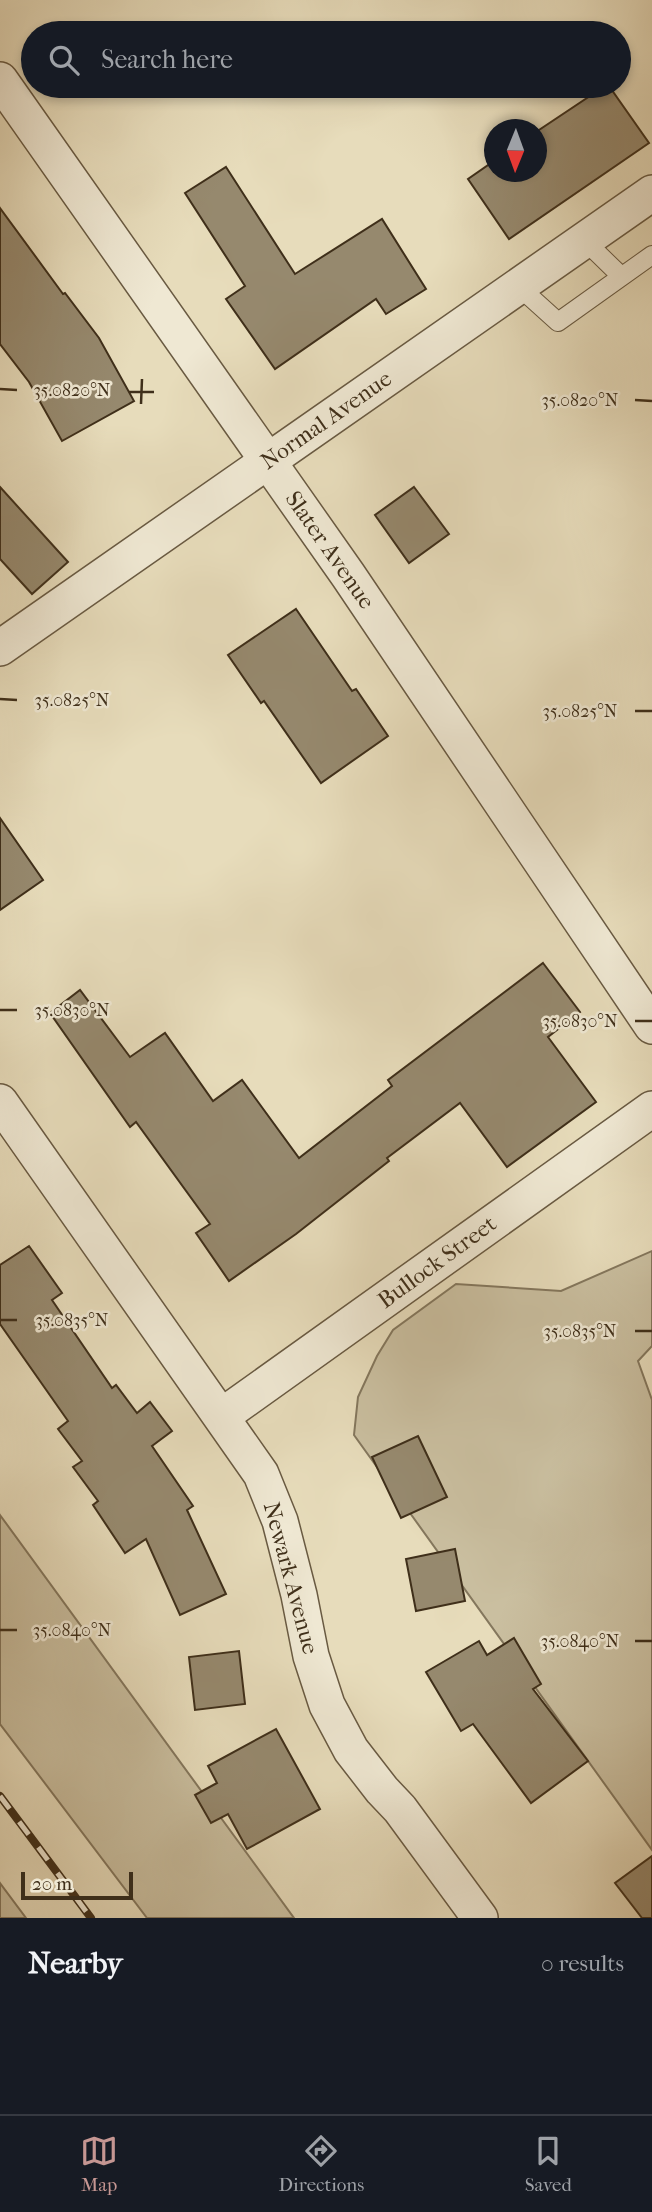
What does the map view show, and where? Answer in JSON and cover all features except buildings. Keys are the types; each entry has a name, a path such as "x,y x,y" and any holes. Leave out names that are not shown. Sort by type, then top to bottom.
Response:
{"street":[{"name":"Slater Avenue","path":"0,80 356,587 652,1026"},
{"name":"Normal Avenue","path":"0,648 652,193"},
{"name":"Newark Avenue","path":"0,1102 261,1474 280,1521 311,1656 327,1704 351,1750 400,1809 480,1918"},
{"name":"Bullock Street","path":"222,1416 652,1109"}],"lane":[{"path":"583,239 621,276"},
{"path":"517,285 558,322 652,255"}],"shaded area":[{"path":"652,1251 652,1346 638,1361 652,1400 652,1850 354,1435 358,1397 377,1356 393,1330 456,1284 561,1291"},
{"path":"0,1515 294,1918 147,1918 0,1724"},
{"path":"0,1883 26,1918 0,1918"}],"railway":[{"path":"0,1796 91,1918"}]}
